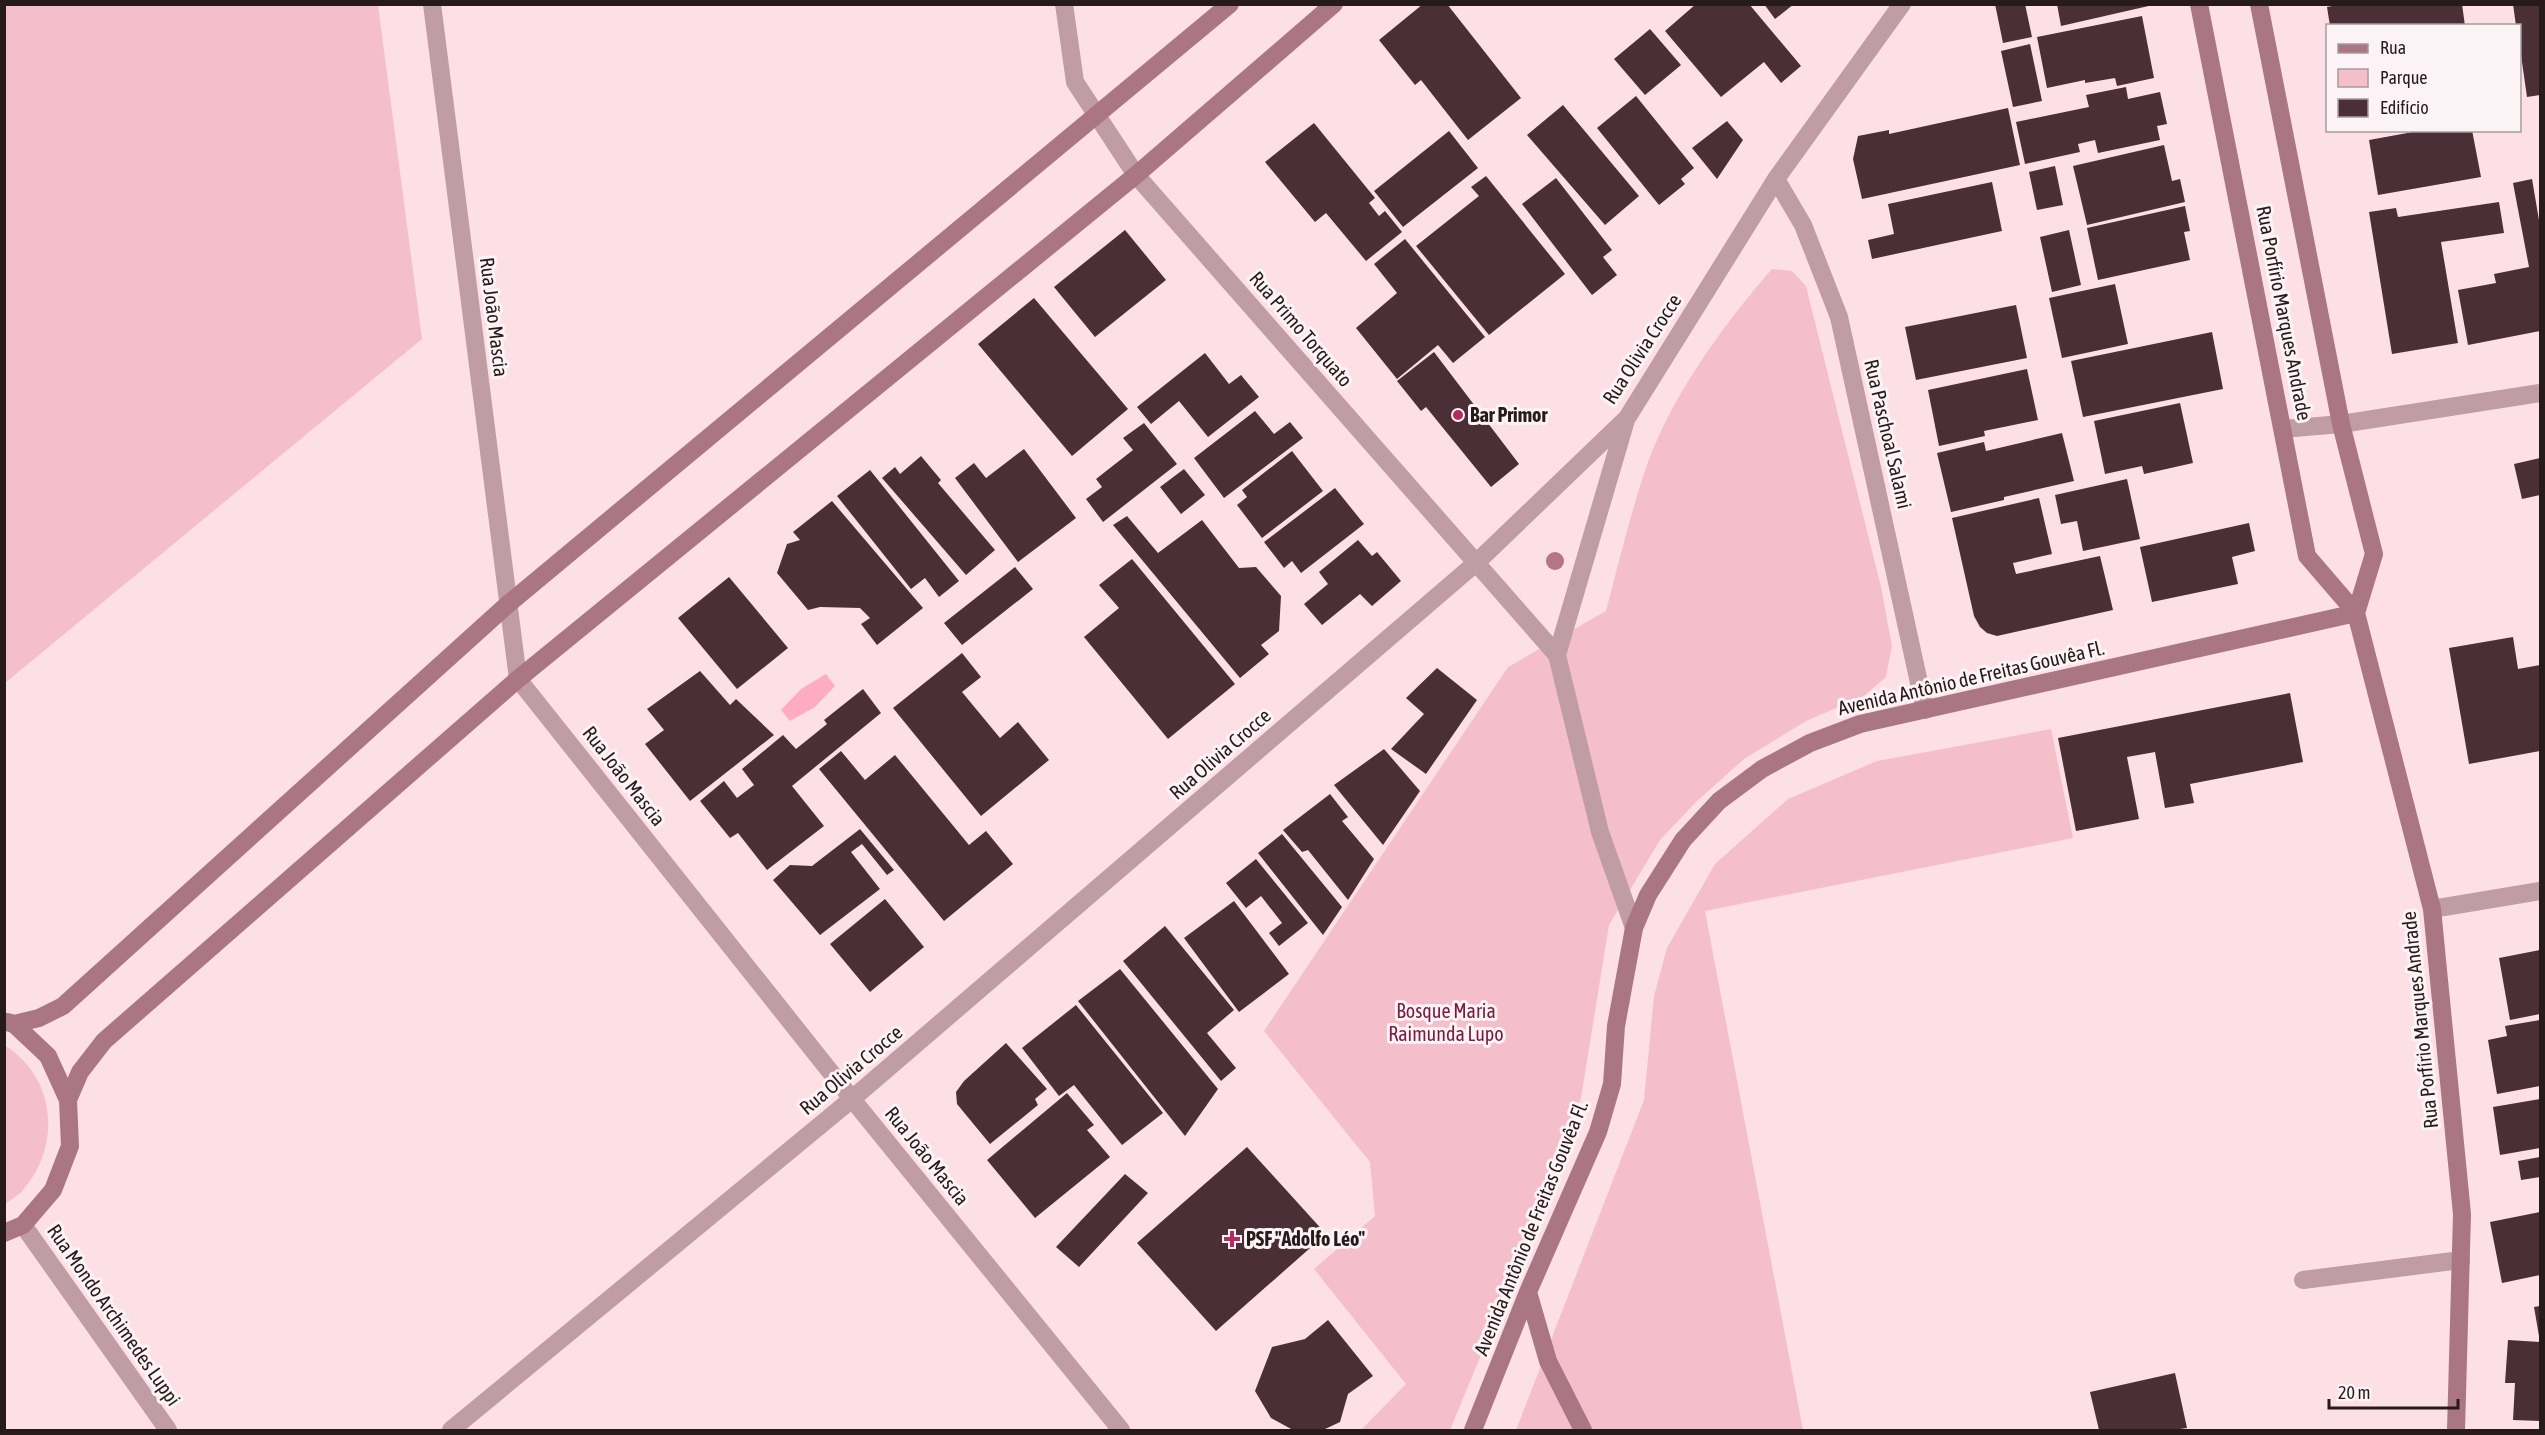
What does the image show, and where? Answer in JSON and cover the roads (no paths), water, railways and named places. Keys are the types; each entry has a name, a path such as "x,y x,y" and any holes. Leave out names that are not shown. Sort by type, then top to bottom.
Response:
{"street":[{"name":"Rua João Mascia","path":"432,4 518,679 852,1099 1121,1431"},
{"name":"Rua Primo Torquato","path":"1064,4 1075,82 1136,176 1477,562 1557,656"},
{"path":"9,1022 39,1018 63,1006 507,605 1230,4"},
{"path":"68,1100 80,1072 104,1041 518,679 1136,176 1334,4"},
{"name":"Rua Olivia Crocce","path":"451,1431 852,1099 1477,562 1627,418 1776,179 1902,4"},
{"name":"Rua Porfírio Marques Andrade","path":"2199,4 2284,429 2307,556 2356,614 2432,909 2462,1214 2456,1431"},
{"name":"Rua Porfírio Marques Andrade","path":"2259,4 2341,424 2374,554 2356,614"},
{"name":"Rua Paschoal Salami","path":"1776,179 1803,225 1839,317 1925,710"},
{"path":"2284,429 2341,424 2541,393"},
{"path":"1627,418 1557,656 1600,832 1634,928"},
{"name":"Avenida Antônio de Freitas Gouvêa Fl.","path":"1473,1431 1528,1292 1598,1132 1612,1084 1616,1026 1634,928 1648,895 1683,840 1719,801 1762,769 1810,743 1860,724 2356,614"},
{"path":"2432,909 2541,891"},
{"path":"4,1233 22,1225 53,1190 70,1146 68,1100 48,1056 9,1022"},
{"name":"Rua Mondo Archimedes Luppi","path":"22,1225 168,1431"},
{"path":"2303,1280 2461,1260"},
{"path":"1528,1292 1548,1361 1584,1431"}],"place":[{"name":"Bar Primor","path":"1458,415"},
{"name":"PSF \"Adolfo Léo\"","path":"1232,1239"}],"park label":[{"name":"Bosque Maria Raimunda Lupo","path":"1446,1022"}]}
